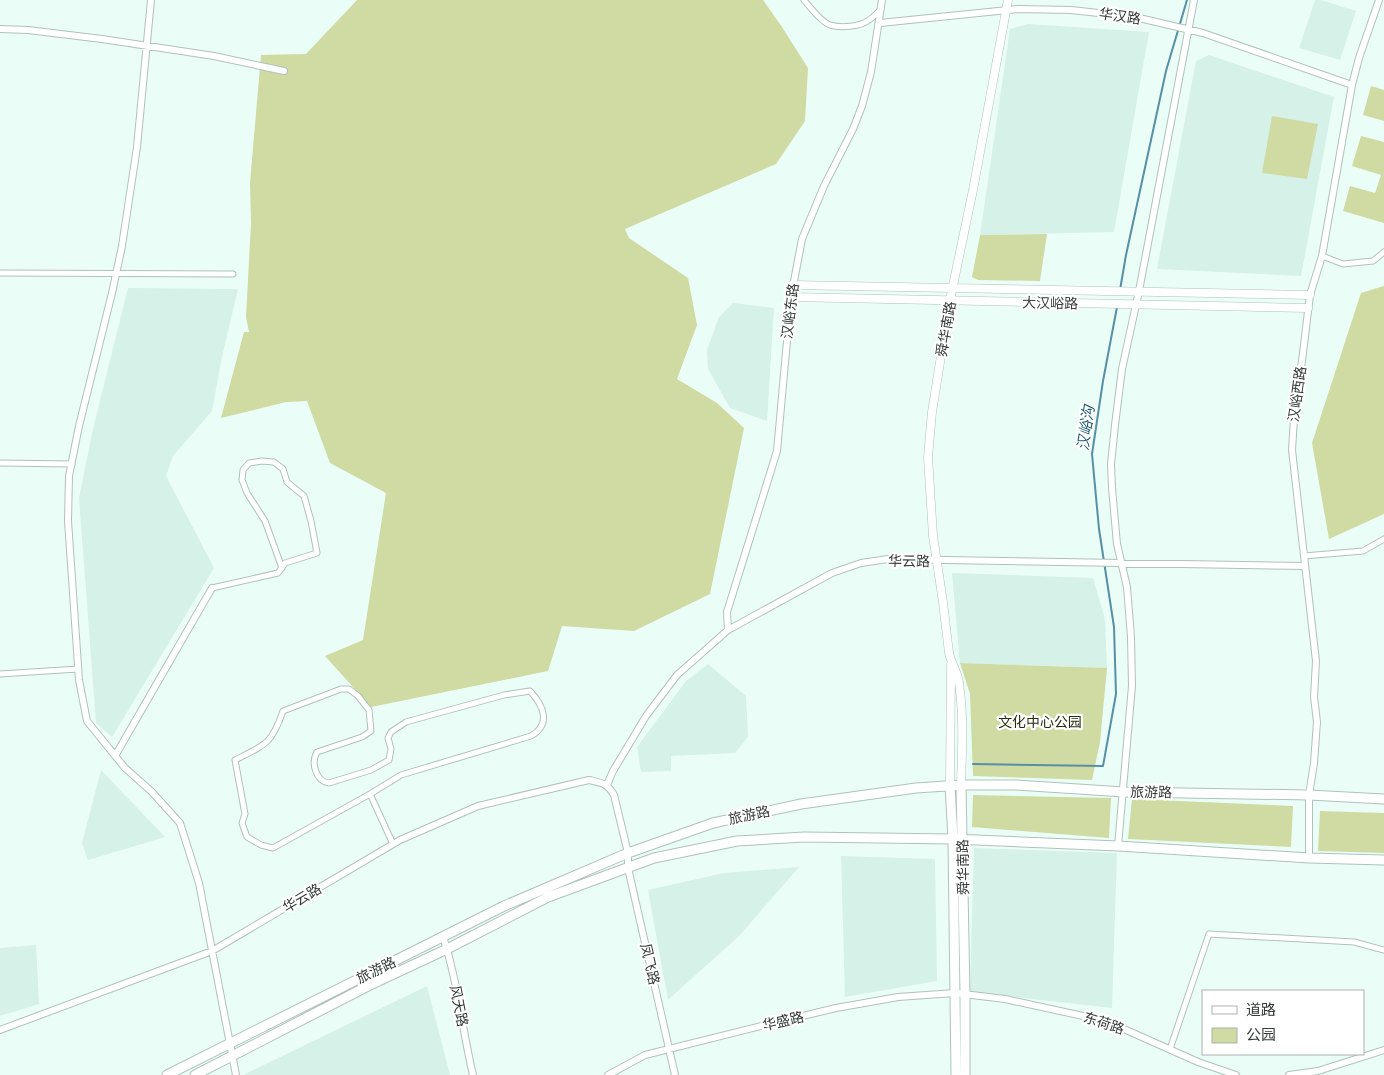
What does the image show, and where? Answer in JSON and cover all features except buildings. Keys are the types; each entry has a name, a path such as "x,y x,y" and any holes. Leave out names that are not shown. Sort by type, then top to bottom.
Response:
{"main road":[{"name":"舜华南路","path":"965,1075 950,786 951,660 933,536 928,457 932,412 950,300 975,180 1008,0"},
{"name":"大汉峪路","path":"792,285 1310,295"},
{"name":"大汉峪路","path":"791,297 1308,308"},
{"name":"舜华南路","path":"951,660 959,680 963,722 960,994 956,1075"},
{"name":"旅游路","path":"167,1075 504,906 628,853 713,823 801,804 916,788 961,785 1016,785 1124,792 1309,795 1384,799"},
{"name":"旅游路","path":"195,1075 368,986 447,949 548,897 654,858 737,841 804,837 952,839 1118,846 1309,858 1384,860"}],"street":[{"path":"151,0 150,28 146,46 136,147 122,246 79,426 70,476 68,521 78,669 86,721 125,768 151,791 180,823 199,883 236,1075"},
{"path":"804,0 829,25 860,25 869,20 881,8"},
{"name":"汉峪东路","path":"728,630 727,612 777,451 792,285 802,239 810,216 853,129 862,106 871,72 882,0"},
{"path":"1118,846 1132,686 1127,587 1117,544 1115,521 1112,464 1115,426 1122,369 1136,304 1182,27 1194,0"},
{"name":"汉峪西路","path":"1309,858 1309,795 1317,722 1314,697 1316,661 1292,450 1292,429 1310,295 1322,256 1352,84 1359,58 1380,0"},
{"name":"华汉路","path":"880,23 1006,10 1071,10 1135,17 1182,27 1352,84"},
{"path":"0,29 28,30 102,39 214,56 284,71"},
{"path":"1322,256 1343,264 1373,261 1384,252"},
{"path":"0,273 233,274"},
{"path":"115,756 212,588 278,574 286,563 318,553 304,496 287,482 283,470 274,462 249,463 243,470 242,480 247,493 265,521 282,568"},
{"path":"0,463 72,464"},
{"path":"1304,556 1363,551 1384,539"},
{"name":"华云路","path":"0,1030 212,951 400,840 478,806 589,780 607,785 613,771 646,716 677,675 728,630 832,574 861,563 888,559 1305,566"},
{"path":"0,674 78,669"},
{"path":"342,689 349,689 358,696 369,710 371,731 362,737 317,752 314,758 318,777 324,782 329,783 371,770 390,760 391,749 388,738 390,732 406,722 504,695 530,691 538,700 543,711 543,724 538,732 531,736 401,775 370,794 273,848 261,845 247,837 242,823 245,814 235,760 267,743 274,733 283,710 342,689"},
{"path":"607,785 614,795 628,853"},
{"path":"370,794 393,844"},
{"name":"凤飞路","path":"628,853 628,868 675,1075"},
{"path":"1170,1049 1209,934 1354,942 1384,950"},
{"name":"风天路","path":"443,937 458,998 465,1042 473,1075"},
{"name":"华盛路","path":"608,1075 645,1055 836,1008 898,996 960,994"},
{"name":"东荷路","path":"960,994 1005,999 1106,1021 1198,1062 1236,1075"},
{"path":"1288,1075 1318,1073 1384,1050"}],"shaded area":[{"path":"1315,0 1321,0 1356,11 1340,60 1299,48"},
{"path":"1028,24 1149,32 1114,232 980,235 1010,29"},
{"path":"1209,55 1334,97 1301,276 1157,269 1196,61"},
{"path":"128,288 238,289 212,411 173,456 166,476 214,568 112,737 96,723 79,498 93,429"},
{"path":"733,303 774,308 767,421 730,408 708,369 707,350 719,317"},
{"path":"952,573 1093,578 1105,619 1107,668 960,663"},
{"path":"708,664 746,696 748,737 735,753 671,756 671,771 641,772 637,747 686,681"},
{"path":"101,770 165,837 88,860 82,843"},
{"path":"974,848 1117,853 1112,1008 970,992"},
{"path":"841,856 935,859 937,981 845,997"},
{"path":"799,867 739,936 668,1000 648,890 724,873"},
{"path":"36,945 39,1004 0,1016 0,948"},
{"path":"427,986 450,1075 245,1075 245,1074"}],"green space":[{"path":"357,0 763,0 808,68 805,121 776,164 625,229 629,238 688,278 697,325 677,379 717,403 744,428 710,594 634,631 562,626 548,671 371,707 325,656 363,640 386,493 330,463 307,401 286,402 221,418 244,332 249,332 246,317 251,223 250,183 261,55 306,54"},
{"path":"1371,86 1384,90 1384,121 1363,115"},
{"path":"1272,116 1318,124 1307,179 1262,173"},
{"path":"1361,136 1384,142 1384,223 1343,211 1350,186 1375,193 1381,175 1352,166"},
{"path":"1047,234 1040,281 978,280 972,277 980,235"},
{"path":"1384,286 1384,514 1329,539 1312,443 1361,293"},
{"name":"文化中心公园","path":"960,663 1107,668 1100,742 1092,780 973,776 970,694"},
{"path":"973,795 1111,798 1109,838 972,827"},
{"path":"1132,799 1293,806 1291,847 1128,839"},
{"path":"1320,811 1384,813 1384,853 1318,851"}],"waterway":[{"name":"汉峪沟","path":"1120,290 1166,71 1187,0"},
{"name":"汉峪沟","path":"973,764 1103,766 1116,694 1114,627 1099,529 1092,454 1117,307"}]}
